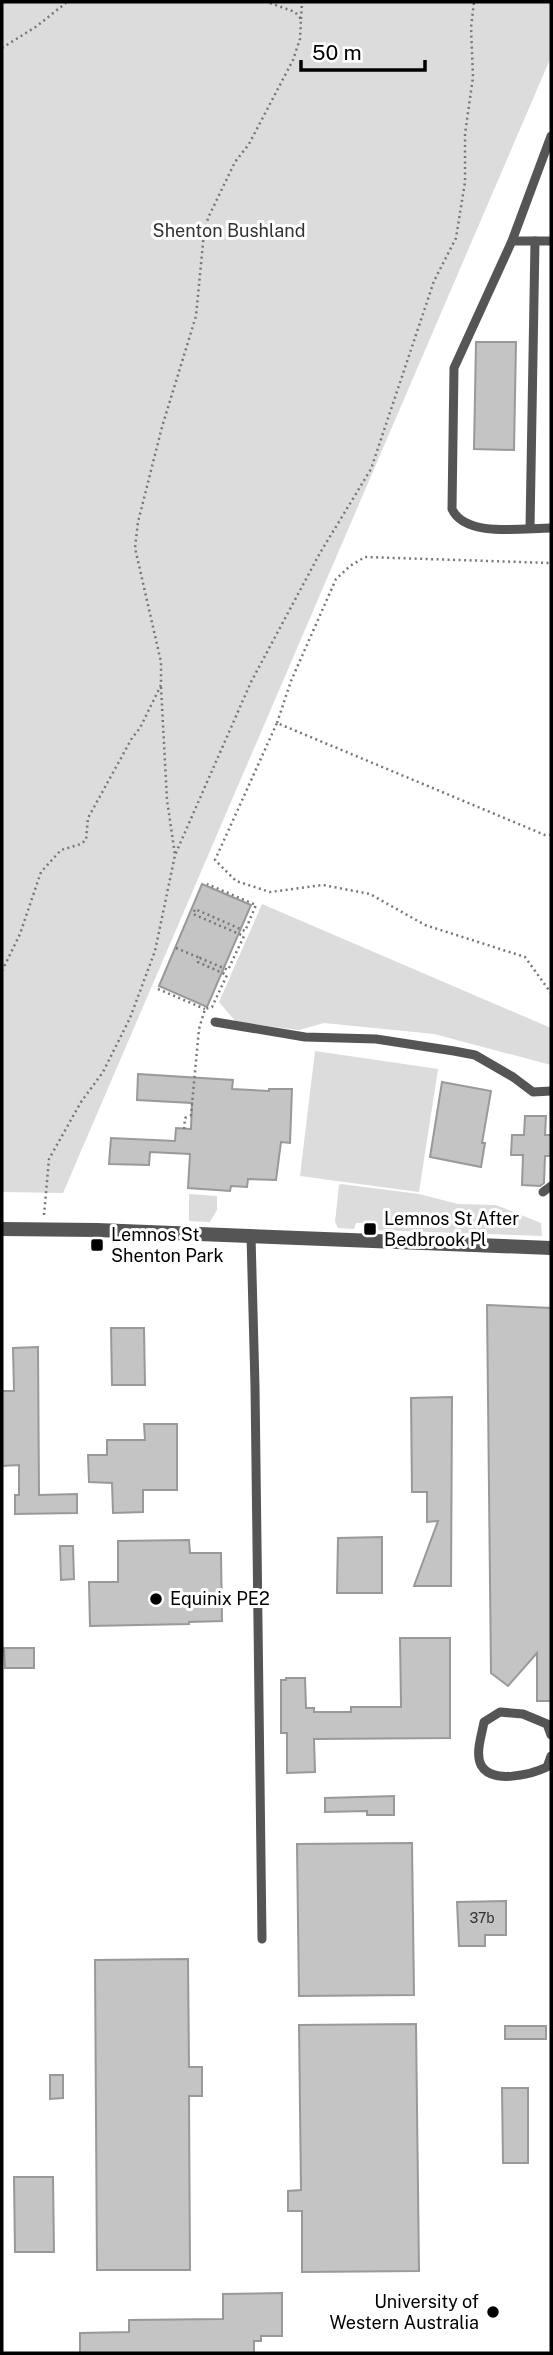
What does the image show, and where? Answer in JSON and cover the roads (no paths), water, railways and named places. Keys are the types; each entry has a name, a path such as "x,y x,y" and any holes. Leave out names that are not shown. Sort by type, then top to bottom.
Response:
{"street":[{"path":"2,1229 551,1248"}],"lane":[{"path":"551,136 512,241 454,368 452,509 461,522 475,527 551,528"},
{"path":"512,241 551,241"},
{"path":"530,528 535,241"},
{"path":"215,1022 305,1037 376,1039 475,1055 533,1092 551,1091"},
{"path":"251,1236 262,1939"},
{"path":"551,1735 547,1724 523,1714 500,1712 484,1722 479,1747 480,1764 488,1773 509,1777 531,1775 547,1767 551,1756"}],"place":[{"name":"Lemnos St After Bedbrook Pl","path":"370,1229"},
{"name":"Lemnos St Shenton Park","path":"97,1245"},
{"name":"Equinix PE2","path":"156,1599"},
{"name":"University of Western Australia","path":"493,2312"}],"park label":[{"name":"Shenton Bushland","path":"229,231"}]}
